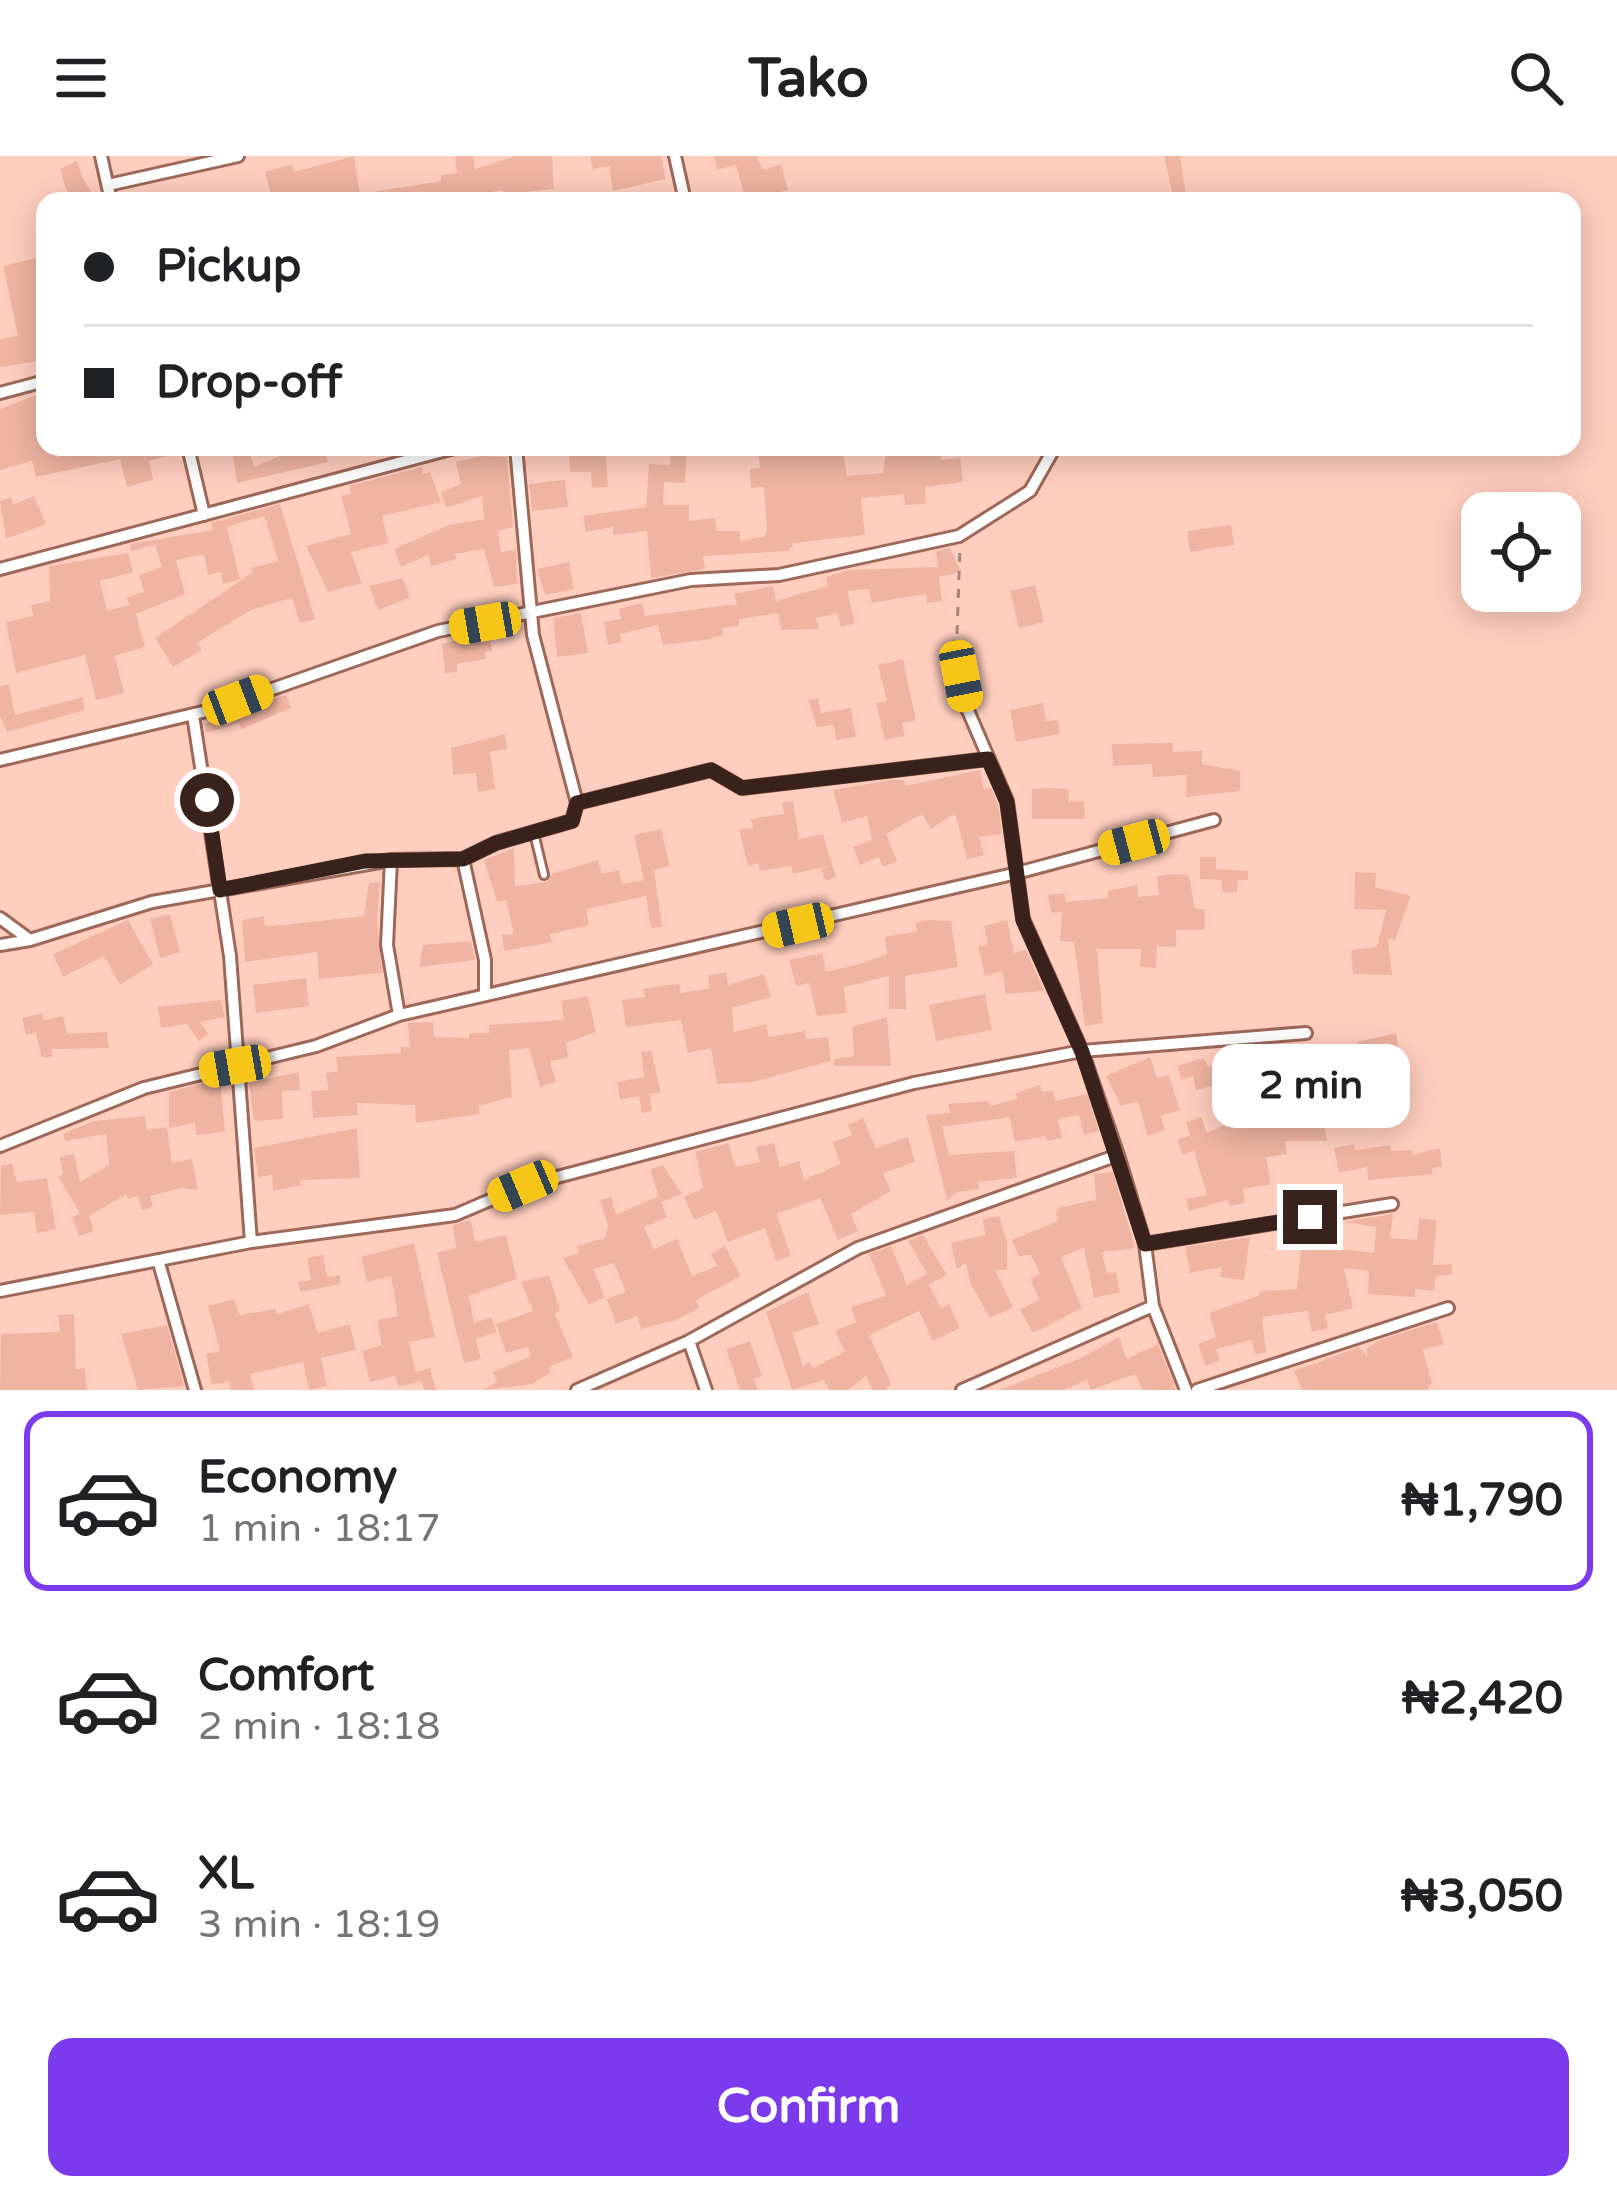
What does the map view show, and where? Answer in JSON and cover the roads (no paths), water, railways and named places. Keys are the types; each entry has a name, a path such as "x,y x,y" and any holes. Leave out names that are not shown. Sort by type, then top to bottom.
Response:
{"street":[{"path":"101,156 109,192"},
{"path":"108,185 238,156"},
{"path":"675,156 683,192"},
{"path":"0,393 36,383"},
{"path":"190,456 204,515"},
{"path":"0,569 424,456"},
{"path":"0,944 30,940 152,902 391,860 463,859 572,821 577,803 558,749 532,614 517,456"},
{"path":"0,760 193,715 438,631 691,580 779,575 959,536 1030,491 1050,456"},
{"path":"955,647 966,706 1007,802 1013,874 1023,920 1082,1052 1118,1155 1145,1244 1154,1306 1186,1390"},
{"path":"193,715 220,890 251,1242"},
{"path":"577,803 711,770 742,788 988,759"},
{"path":"0,1145 144,1088 316,1046 399,1015 1013,874 1214,820"},
{"path":"463,859 485,960 485,992"},
{"path":"391,860 387,945 399,1015"},
{"path":"0,918 30,940"},
{"path":"0,1291 251,1242 455,1215 523,1186 914,1083 1082,1052 1306,1033"},
{"path":"578,1390 689,1341 858,1248 1118,1155"},
{"path":"1145,1244 1392,1204"},
{"path":"159,1263 195,1390"},
{"path":"962,1390 1154,1306"},
{"path":"1197,1390 1448,1308"},
{"path":"689,1341 706,1390"}],"lane":[{"path":"534,833 544,875"}]}
